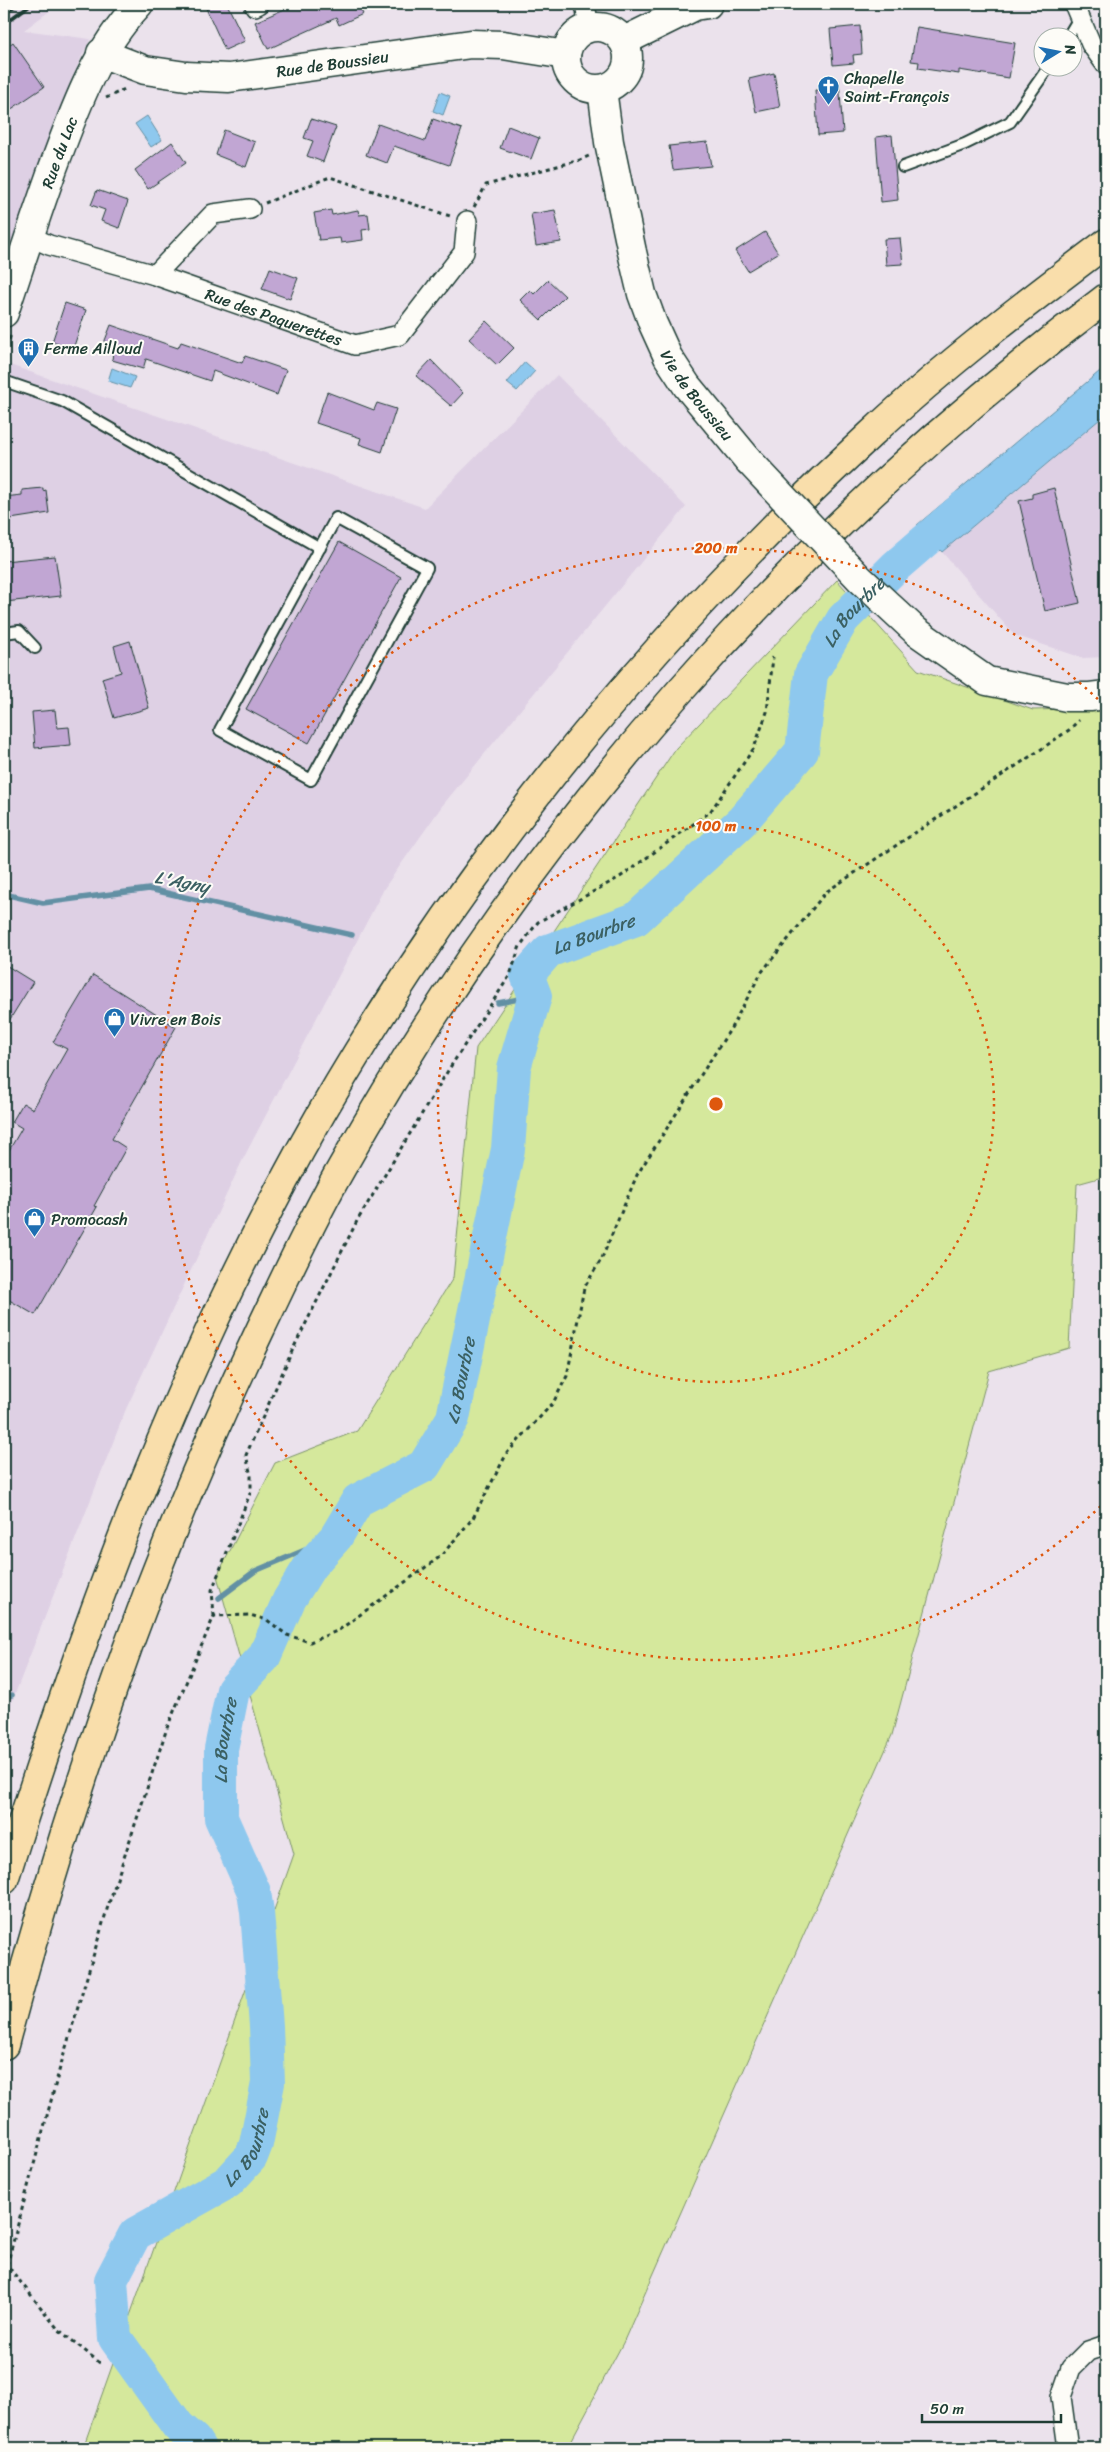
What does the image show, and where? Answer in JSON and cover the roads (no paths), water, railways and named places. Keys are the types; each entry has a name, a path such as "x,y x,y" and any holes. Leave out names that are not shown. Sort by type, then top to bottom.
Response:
{"highway":[{"path":"4,1880 68,1684 124,1529 184,1385 260,1227 301,1150 390,1002 508,832 559,766 654,652 742,558 871,433 1012,314 1106,243"},
{"path":"4,2045 32,1939 112,1687 165,1544 226,1401 300,1246 342,1167 432,1016 484,938 572,820 614,767 713,652 783,578 904,463 1032,354 1106,298"}],"street":[{"name":"Rue du Lac","path":"9,320 28,236 76,106 101,54 124,20 139,4"},
{"path":"624,41 700,5"},
{"path":"1076,11 1091,44 1105,59"},
{"path":"587,16 616,32 624,41 629,52 628,65 623,76 614,85 602,89 590,89 572,77 567,67 566,56 569,45 587,16"},
{"name":"Rue de Boussieu","path":"101,54 145,70 186,76 229,78 470,44 502,46 566,56"},
{"name":"Vie de Boussieu","path":"602,89 609,142 642,294 668,357 687,386 749,461 859,578 917,632 986,681 1068,696 1098,696"},
{"path":"155,274 213,214 250,209"},
{"name":"Rue des Paquerettes","path":"28,236 49,245 155,274 355,345 400,335 464,252 467,221"},
{"path":"1068,2448 1061,2397 1071,2368 1088,2351 1106,2345"}],"lane":[{"path":"1070,28 1076,11"},
{"path":"903,168 965,144 1010,122 1041,78"},
{"path":"4,382 62,401 320,548"},
{"path":"336,518 427,568 311,780 220,730 320,548 336,518"},
{"path":"4,633 19,631 35,648"}],"water":[{"path":"440,92 450,96 443,115 433,111"},
{"path":"147,116 162,140 151,147 135,124"},
{"path":"525,362 535,371 517,391 507,383"},
{"path":"1106,366 1106,414 942,552 917,525"},
{"path":"112,368 135,377 130,388 108,381"}],"waterway":[{"name":"La Bourbre","path":"199,2448 194,2440 178,2426 115,2338 111,2280 135,2234 228,2182 251,2157 256,2144 268,2083 266,2026 257,1912 254,1892 221,1818 221,1749 233,1690 264,1657 289,1600 310,1566 336,1537 358,1500 424,1466 453,1418 508,1149 514,1068 535,996 527,975 548,951 636,919 742,821 802,751 811,674 843,619 896,566 964,507"},
{"name":"L'Agny","path":"4,894 43,903 149,889 352,935"},
{"name":"L'Agny","path":"498,1003 535,996"},
{"path":"219,1598 255,1571 336,1537"},
{"path":"4,1698 12,1695"}],"railway":[{"path":"4,13 17,4"},
{"path":"4,24 31,4"}],"place":[{"name":"Chapelle Saint-François","path":"828,106"},
{"name":"Ferme Ailloud","path":"28,367"},
{"name":"Vivre en Bois","path":"114,1038"},
{"name":"Promocash","path":"35,1238"}]}
